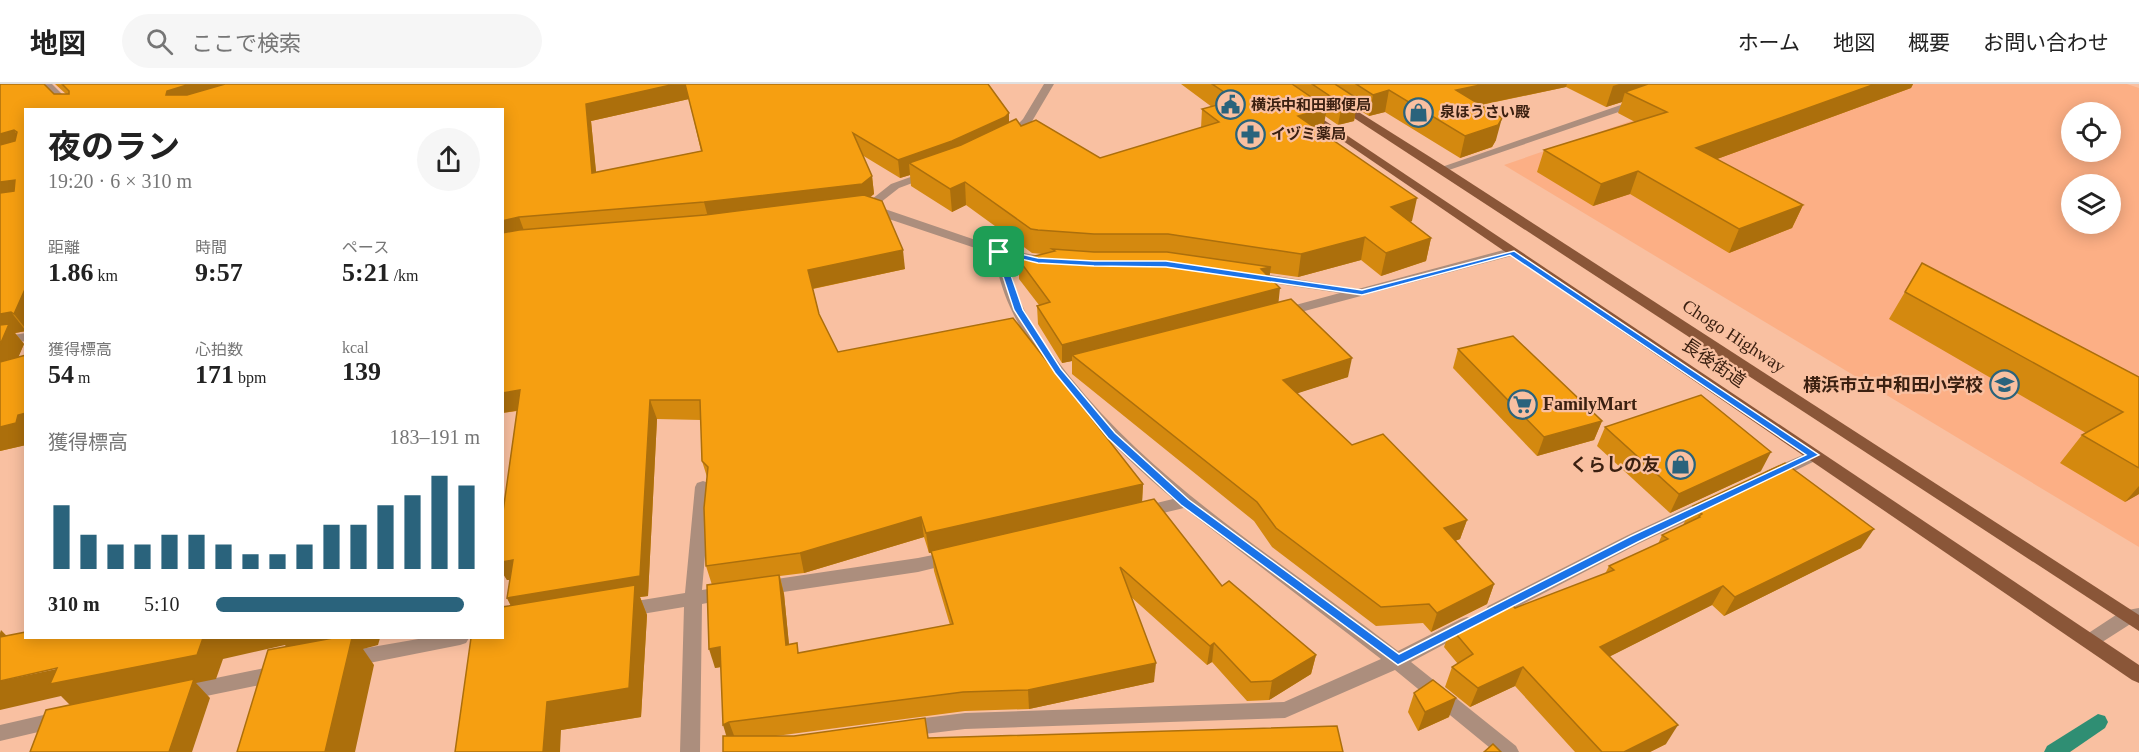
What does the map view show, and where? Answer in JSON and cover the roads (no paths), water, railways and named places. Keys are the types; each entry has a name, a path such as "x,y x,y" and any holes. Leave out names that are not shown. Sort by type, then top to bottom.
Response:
{"main road":[{"name":"Chogo Highway","path":"1307,84 2135,618"},
{"name":"長後街道","path":"1296,104 1511,252 2139,675"}],"street":[{"path":"46,84 71,108"},
{"path":"1001,143 1011,138 1027,121 1049,84"},
{"path":"1442,169 1645,99"},
{"path":"937,170 896,186 862,208 999,252 1060,262"},
{"path":"999,252 1018,310 1112,436 1185,502 1398,660 1509,752"},
{"path":"1272,316 1511,252"},
{"path":"1235,274 1362,292"},
{"path":"0,341 24,337"},
{"path":"1761,480 1814,455"},
{"path":"690,752 693,598 703,487"},
{"path":"885,732 965,721 1285,710 1398,660 1634,539 1719,500"},
{"path":"1127,516 1185,502"},
{"path":"603,613 918,565 964,554"},
{"path":"2090,642 2135,618"},
{"path":"332,662 455,639"},
{"path":"163,697 297,669"},
{"path":"0,733 75,716"}],"waterway":[{"path":"2054,752 2098,722"}],"place":[{"name":"横浜中和田郵便局","path":"1230,105"},
{"name":"泉ほうさい殿","path":"1419,112"},
{"name":"イヅミ薬局","path":"1250,134"},
{"name":"横浜市立中和田小学校","path":"2004,385"},
{"name":"FamilyMart","path":"1522,404"},
{"name":"くらしの友","path":"1681,465"}]}
